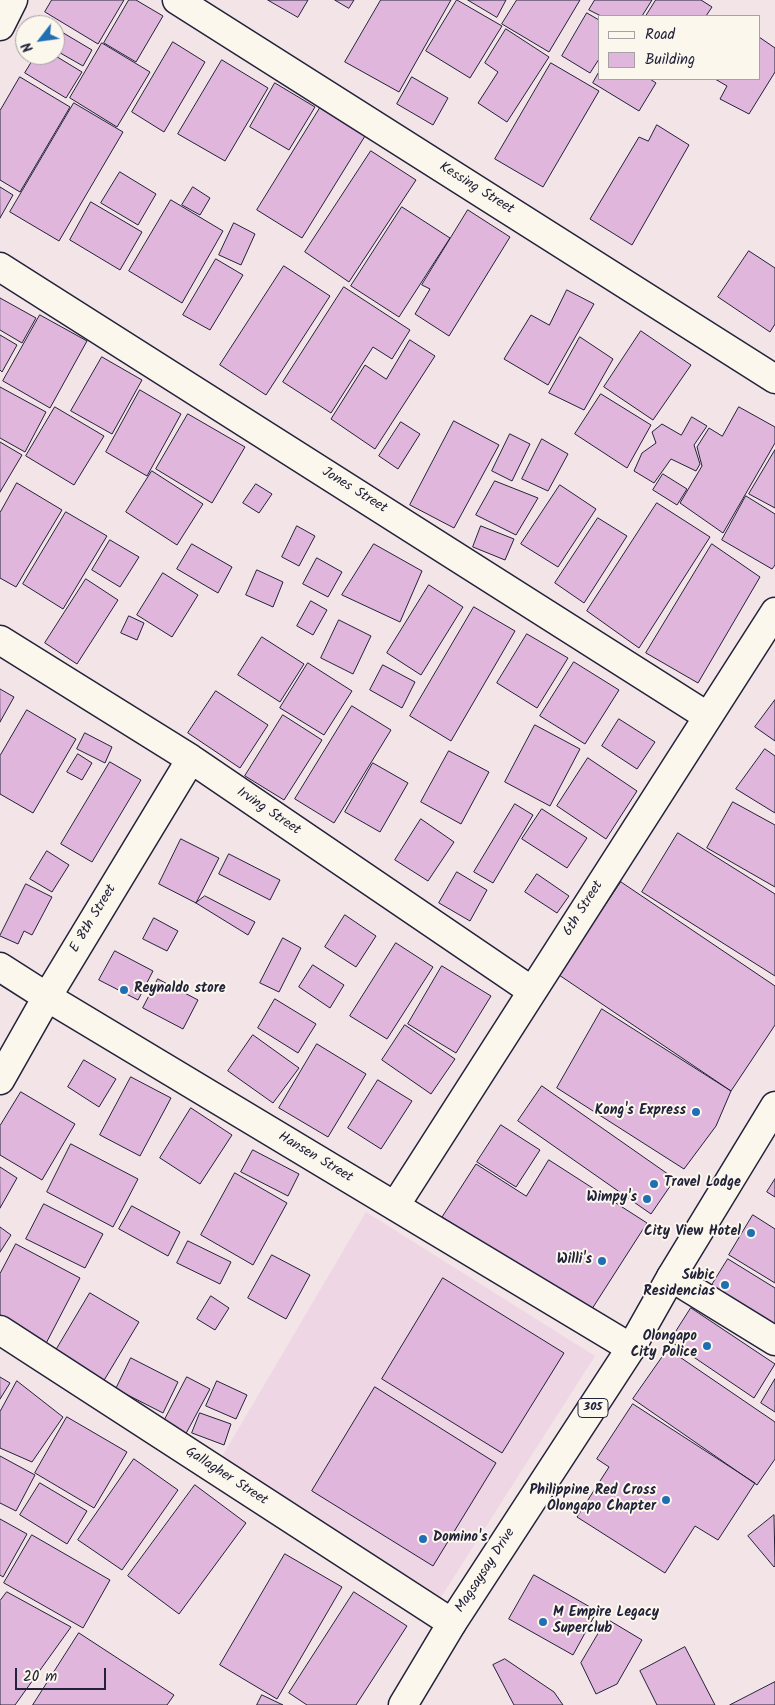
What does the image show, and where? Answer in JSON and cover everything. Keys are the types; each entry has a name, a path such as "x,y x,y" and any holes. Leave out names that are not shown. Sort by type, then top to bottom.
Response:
{"street":[{"path":"0,26 13,0"},
{"name":"Kessing Street","path":"177,0 775,379"},
{"name":"Jones Street","path":"0,267 707,716"},
{"name":"6th Street","path":"395,1206 775,612"},
{"name":"Irving Street","path":"0,640 191,759 532,991"},
{"name":"E 8th Street","path":"0,1080 47,996 191,759"},
{"name":"Hansen Street","path":"0,967 632,1348"},
{"name":"Magsaysay Drive","path":"404,1705 452,1623 632,1348 671,1277 775,1106"},
{"path":"671,1277 775,1341"},
{"name":"Gallagher Street","path":"0,1330 452,1623"}],"shaded area":[{"path":"366,1212 595,1356 441,1597 220,1460"}],"building":[{"path":"52,0 124,0 98,44 65,24 65,15 50,15 45,12"},
{"path":"129,0 136,0 163,16 136,62 104,43"},
{"path":"268,0 308,0 298,17"},
{"path":"335,0 354,0 349,8"},
{"path":"381,0 451,0 399,92 345,62"},
{"path":"457,0 502,26 470,78 426,51"},
{"path":"468,0 506,0 497,17"},
{"path":"517,0 580,0 549,52 502,24"},
{"path":"595,0 652,0 643,15 599,15 589,10"},
{"path":"656,0 701,0 712,7 707,15 647,15"},
{"path":"587,13 598,19 598,61 590,73 562,56"},
{"path":"506,29 549,57 507,122 478,103 498,72 485,63"},
{"path":"65,34 92,50 83,66 65,56"},
{"path":"760,38 775,48 775,72 749,114 720,99 727,86 717,80 760,80"},
{"path":"173,42 205,62 164,132 132,112"},
{"path":"102,43 150,72 117,127 70,98"},
{"path":"222,60 268,88 225,161 178,134"},
{"path":"65,62 82,72 66,98 25,73 30,65 65,65"},
{"path":"551,63 599,91 543,187 495,159"},
{"path":"598,74 598,80 652,80 656,83 639,111 593,83"},
{"path":"20,77 70,107 20,192 0,180 0,111"},
{"path":"412,77 448,98 433,125 397,104"},
{"path":"275,83 315,107 289,150 250,127"},
{"path":"74,103 123,132 59,241 10,212"},
{"path":"320,108 365,136 302,238 257,210"},
{"path":"657,125 689,145 632,245 590,219 639,137 648,141"},
{"path":"371,151 416,180 349,282 305,252"},
{"path":"120,172 156,194 138,225 101,203"},
{"path":"0,187 13,195 0,218"},
{"path":"193,187 210,198 200,215 182,205"},
{"path":"171,200 223,231 182,303 129,271"},
{"path":"91,202 142,232 120,270 70,240"},
{"path":"402,207 450,238 399,317 351,286"},
{"path":"468,210 510,237 449,336 415,314 430,289 422,285"},
{"path":"234,223 255,234 241,265 219,255"},
{"path":"749,251 775,268 775,324 770,332 718,297"},
{"path":"216,259 243,275 210,330 183,315"},
{"path":"284,266 330,296 266,395 220,365"},
{"path":"344,287 410,330 392,359 373,347 331,413 283,382"},
{"path":"567,290 594,304 548,385 504,359 531,315 549,325"},
{"path":"0,298 36,318 22,343 0,330"},
{"path":"40,315 87,341 50,408 3,381"},
{"path":"641,331 691,365 653,420 604,387"},
{"path":"0,335 17,345 2,372 0,370"},
{"path":"580,337 613,359 584,410 549,393"},
{"path":"410,340 435,356 375,449 331,419 365,365 386,379"},
{"path":"102,357 142,380 112,434 71,411"},
{"path":"0,387 46,412 25,452 0,438"},
{"path":"140,390 181,414 147,476 106,452"},
{"path":"601,394 651,425 627,468 575,434"},
{"path":"55,407 104,436 74,485 26,456"},
{"path":"739,407 775,427 775,443 723,533 680,503 702,466 697,447 709,428 722,436"},
{"path":"188,414 245,447 212,503 156,469"},
{"path":"692,417 707,426 694,445 700,464 696,471 671,459 654,483 634,471 642,453 656,443 652,432 662,424 681,435"},
{"path":"454,421 499,445 454,528 410,505"},
{"path":"401,422 420,434 398,469 379,456"},
{"path":"510,434 530,444 512,481 492,471"},
{"path":"542,439 568,454 548,491 522,479"},
{"path":"0,442 22,455 0,492"},
{"path":"775,450 775,508 749,494"},
{"path":"152,471 203,504 177,545 126,512"},
{"path":"663,474 687,489 677,505 653,490"},
{"path":"495,481 538,498 516,535 476,515"},
{"path":"17,483 62,510 16,587 0,578 0,513"},
{"path":"256,484 272,494 259,513 243,503"},
{"path":"560,485 596,509 558,567 521,544"},
{"path":"746,496 775,514 775,565 772,569 722,540"},
{"path":"657,503 710,537 639,648 587,611"},
{"path":"66,512 107,536 63,609 23,584"},
{"path":"598,518 627,536 584,603 555,583"},
{"path":"297,526 315,536 299,566 282,557"},
{"path":"481,526 514,539 505,560 473,547"},
{"path":"110,540 139,557 120,587 92,570"},
{"path":"192,544 232,567 218,593 177,569"},
{"path":"374,544 422,571 400,622 342,595"},
{"path":"712,544 760,577 698,683 646,653"},
{"path":"317,558 342,572 328,597 303,584"},
{"path":"257,570 283,582 273,607 246,595"},
{"path":"163,573 198,595 172,637 137,615"},
{"path":"86,579 118,600 77,664 45,643"},
{"path":"429,585 463,607 421,675 387,653"},
{"path":"311,601 327,610 313,635 297,626"},
{"path":"474,607 515,631 451,741 410,716"},
{"path":"129,616 144,623 137,640 121,633"},
{"path":"339,620 371,636 353,674 321,658"},
{"path":"527,634 568,658 537,708 497,683"},
{"path":"262,637 304,664 280,702 238,675"},
{"path":"574,662 619,690 585,744 540,716"},
{"path":"308,663 352,691 324,735 280,708"},
{"path":"383,665 415,682 402,708 370,690"},
{"path":"0,689 14,697 0,722"},
{"path":"216,691 268,725 240,768 188,733"},
{"path":"775,700 775,741 755,727"},
{"path":"352,706 391,730 334,823 295,799"},
{"path":"27,710 76,739 33,813 0,794 0,756"},
{"path":"283,715 322,740 284,800 245,776"},
{"path":"619,719 655,742 637,769 602,746"},
{"path":"535,725 580,749 550,806 505,782"},
{"path":"85,733 112,747 105,763 77,749"},
{"path":"765,749 775,756 775,813 736,789"},
{"path":"449,751 489,772 461,824 421,802"},
{"path":"78,754 92,763 82,780 67,772"},
{"path":"588,758 637,791 606,839 557,806"},
{"path":"110,762 141,780 92,862 61,844"},
{"path":"373,763 408,783 380,832 345,812"},
{"path":"733,802 775,825 775,887 707,848"},
{"path":"515,804 533,815 493,883 474,872"},
{"path":"542,809 587,838 567,868 522,839"},
{"path":"421,819 454,842 428,881 395,860"},
{"path":"678,833 775,894 775,976 642,892"},
{"path":"181,839 219,858 196,903 159,884"},
{"path":"47,851 69,865 52,892 30,879"},
{"path":"229,854 280,880 270,900 219,874"},
{"path":"457,872 487,890 470,921 439,903"},
{"path":"537,874 569,896 557,913 525,892"},
{"path":"621,882 775,986 775,1025 731,1091 559,975"},
{"path":"26,884 52,897 32,935 24,931 18,944 0,936"},
{"path":"205,896 255,922 248,935 196,903"},
{"path":"345,915 376,936 356,967 325,947"},
{"path":"154,918 178,931 167,951 143,939"},
{"path":"283,938 301,948 279,992 260,983"},
{"path":"396,943 433,967 387,1039 350,1016"},
{"path":"115,951 153,971 138,1000 99,980"},
{"path":"313,965 344,985 330,1008 299,987"},
{"path":"442,966 491,996 456,1053 408,1024"},
{"path":"158,979 198,1000 183,1029 143,1008"},
{"path":"275,999 316,1024 298,1053 258,1028"},
{"path":"602,1009 731,1091 716,1126 684,1169 557,1088"},
{"path":"405,1025 455,1059 431,1094 382,1060"},
{"path":"253,1035 299,1068 273,1103 228,1071"},
{"path":"317,1044 366,1074 328,1137 279,1108"},
{"path":"84,1060 116,1079 99,1107 68,1087"},
{"path":"131,1077 171,1098 140,1156 100,1135"},
{"path":"378,1080 412,1101 381,1149 348,1128"},
{"path":"542,1086 675,1179 651,1214 518,1121"},
{"path":"21,1092 75,1124 42,1180 0,1155 0,1126"},
{"path":"191,1108 232,1135 200,1184 160,1158"},
{"path":"501,1125 540,1150 516,1187 477,1162"},
{"path":"71,1144 138,1179 113,1227 47,1192"},
{"path":"253,1150 299,1174 288,1196 241,1172"},
{"path":"549,1160 647,1223 590,1312 442,1217 476,1164 526,1196"},
{"path":"0,1167 17,1178 0,1208"},
{"path":"235,1173 287,1203 253,1265 201,1235"},
{"path":"775,1179 775,1197 767,1192"},
{"path":"44,1204 103,1234 85,1268 26,1239"},
{"path":"132,1206 180,1232 168,1256 119,1229"},
{"path":"753,1215 775,1229 775,1283 729,1255"},
{"path":"0,1227 11,1235 0,1252"},
{"path":"188,1241 231,1262 220,1284 177,1263"},
{"path":"16,1244 80,1278 41,1353 0,1328 0,1274"},
{"path":"272,1255 310,1275 286,1319 248,1298"},
{"path":"728,1259 775,1288 775,1335 707,1293"},
{"path":"443,1278 564,1353 502,1453 382,1379"},
{"path":"90,1293 139,1322 103,1382 55,1352"},
{"path":"211,1296 229,1308 215,1330 197,1319"},
{"path":"691,1308 775,1364 754,1398 670,1341"},
{"path":"668,1349 775,1422 775,1459 757,1485 633,1399"},
{"path":"131,1358 178,1382 163,1413 116,1389"},
{"path":"0,1377 10,1383 0,1399"},
{"path":"187,1377 210,1389 183,1439 161,1427"},
{"path":"775,1379 775,1412 761,1403"},
{"path":"17,1381 63,1417 32,1462 0,1448 0,1412"},
{"path":"217,1381 247,1395 236,1419 206,1406"},
{"path":"375,1387 496,1463 433,1566 312,1491"},
{"name":"Philippine Red Cross Olongapo Chapter","path":"633,1404 755,1483 718,1540 695,1526 665,1573 577,1517 609,1467 597,1459"},
{"path":"200,1413 231,1424 224,1445 192,1433"},
{"path":"67,1417 127,1452 94,1508 35,1473"},
{"path":"0,1456 35,1475 16,1511 0,1503"},
{"path":"134,1459 178,1490 122,1570 78,1540"},
{"path":"40,1483 87,1511 67,1544 20,1515"},
{"path":"195,1485 246,1523 179,1614 128,1576"},
{"path":"774,1515 775,1566 774,1567 748,1536"},
{"path":"0,1519 27,1534 3,1577 0,1575"},
{"path":"32,1535 110,1580 83,1628 4,1583"},
{"path":"285,1554 342,1587 277,1699 220,1665"},
{"path":"534,1575 597,1611 573,1655 509,1619"},
{"path":"7,1592 71,1627 15,1705 0,1705 0,1601"},
{"path":"354,1592 407,1626 356,1705 307,1705 289,1693"},
{"path":"607,1619 642,1640 617,1684 596,1694 581,1663"},
{"path":"79,1633 174,1695 167,1705 33,1705"},
{"path":"685,1647 715,1705 657,1705 640,1671"},
{"path":"505,1659 554,1692 563,1705 514,1705 493,1665"},
{"path":"775,1682 775,1705 730,1705"},
{"path":"262,1695 283,1705 257,1705"}],"place":[{"name":"Reynaldo store","path":"124,990"},
{"name":"Kong's Express","path":"696,1112"},
{"name":"Travel Lodge","path":"654,1184"},
{"name":"Wimpy's","path":"647,1199"},
{"name":"City View Hotel","path":"751,1233"},
{"name":"Willi's","path":"602,1261"},
{"name":"Subic Residencias","path":"725,1285"},
{"name":"Olongapo City Police","path":"707,1346"},
{"name":"Philippine Red Cross Olongapo Chapter","path":"666,1500"},
{"name":"Domino's","path":"423,1539"},
{"name":"M Empire Legacy Superclub","path":"543,1622"}]}
